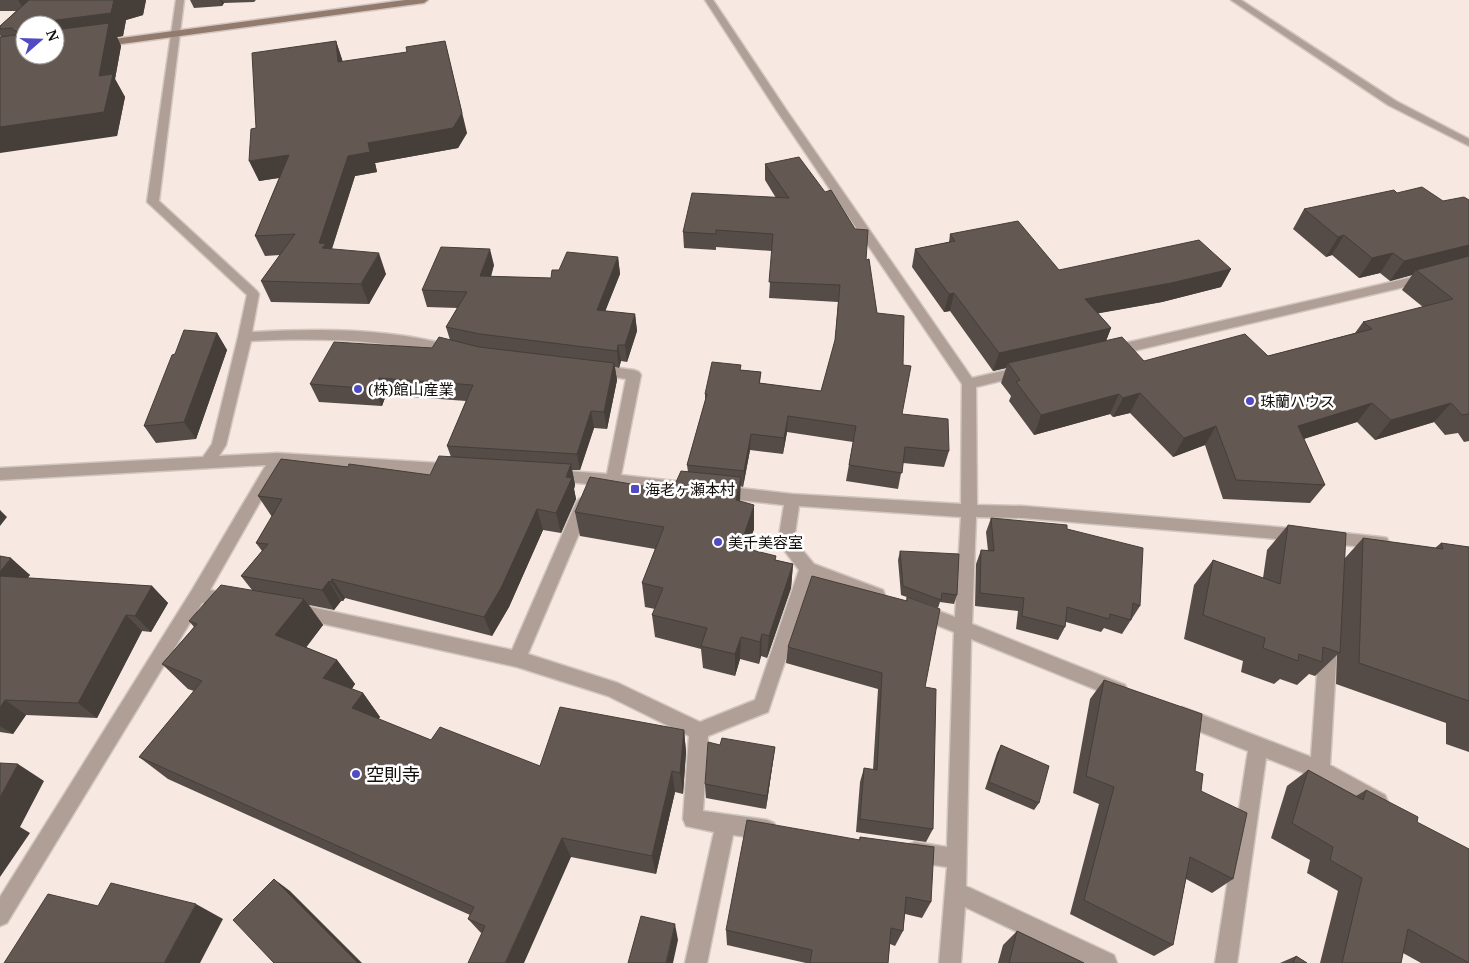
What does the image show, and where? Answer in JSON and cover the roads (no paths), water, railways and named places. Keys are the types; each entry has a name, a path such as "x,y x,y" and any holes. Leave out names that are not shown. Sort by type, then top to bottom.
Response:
{"street":[{"path":"180,0 154,202 253,294 245,337 219,444 208,462"},
{"path":"92,45 424,0"},
{"path":"709,0 969,384 969,511 963,628 956,892 950,963"},
{"path":"1235,0 1392,103 1469,143"},
{"path":"1095,355 1442,274"},
{"path":"245,337 317,334 361,336 420,343 466,353"},
{"path":"969,384 1037,368"},
{"path":"587,369 634,375 613,480"},
{"path":"0,916 198,595 277,460"},
{"path":"0,474 277,460 466,471"},
{"path":"535,475 613,480 792,500 969,511 1023,512 1334,537 1392,544"},
{"path":"517,659 595,479"},
{"path":"792,500 786,542 808,569 890,600"},
{"path":"1333,557 1334,537"},
{"path":"276,607 409,634 517,659 612,689 699,731 762,706 808,569"},
{"path":"198,595 246,603"},
{"path":"908,607 1138,698"},
{"path":"1320,770 1329,625"},
{"path":"1166,710 1320,770 1397,813"},
{"path":"699,731 693,820 783,832"},
{"path":"1226,963 1258,747"},
{"path":"696,963 725,824"},
{"path":"899,849 956,858"},
{"path":"956,892 1106,963"}],"place":[{"name":"(株)館山産業","path":"358,389"},
{"name":"珠蘭ハウス","path":"1250,401"},
{"name":"海老ヶ瀬本村","path":"635,489"},
{"name":"美千美容室","path":"718,542"},
{"name":"空則寺","path":"356,774"}]}
